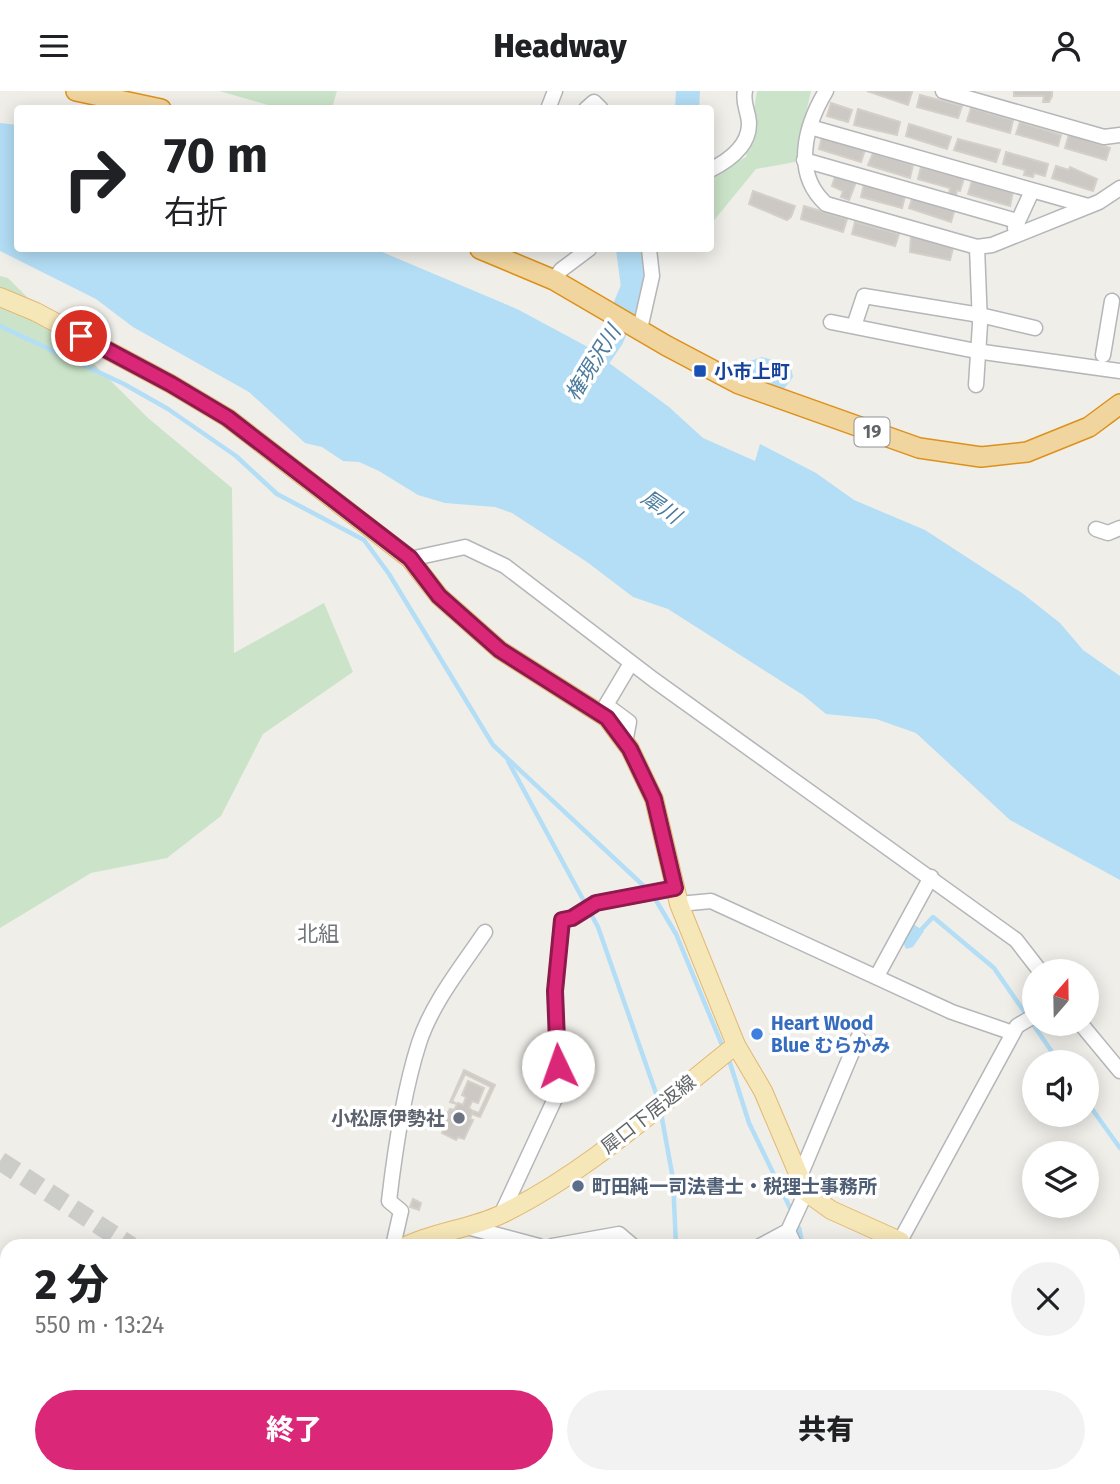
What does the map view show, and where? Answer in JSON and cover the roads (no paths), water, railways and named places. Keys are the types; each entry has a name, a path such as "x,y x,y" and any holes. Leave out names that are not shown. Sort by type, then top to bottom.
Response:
{"highway":[{"path":"76,91 142,105"},
{"name":"19","path":"487,252 554,280 739,384 907,444 950,454 981,457 1027,452 1089,427 1120,404"}],"main road":[{"path":"0,297 36,312 171,384 228,418 410,558 439,596 500,650 607,718 625,743 654,799 677,896 736,1045 763,1091 803,1184 831,1210 893,1239"},
{"name":"犀口下居返線","path":"421,1239 433,1233 467,1227 501,1215 549,1188 736,1045"}],"street":[{"path":"714,167 739,150 746,135 749,124 745,91"},
{"path":"826,91 816,108 803,144 812,192 826,204 977,247 992,245 1088,206 1120,188"},
{"path":"943,91 1104,137 1120,135"},
{"path":"810,127 1088,206"},
{"path":"804,160 1017,221"},
{"path":"1012,237 1032,191"},
{"path":"976,385 980,315 977,247"},
{"path":"554,280 561,270 585,252"},
{"path":"636,326 652,276 649,252"},
{"path":"854,326 864,296 980,315 1035,328"},
{"path":"1103,355 1115,320 1112,301"},
{"path":"831,322 979,351 1120,372"},
{"path":"1096,529 1108,533 1120,528"},
{"path":"410,558 465,547 505,566 631,663 1016,940 1031,959"},
{"path":"625,743 629,722 607,705 631,663"},
{"path":"877,976 931,877"},
{"path":"501,1215 559,1090 557,959 562,920 581,913 596,903 677,896 711,901 952,1012 1015,1029"},
{"path":"395,1239 401,1211 389,1201 395,1152 420,1041 450,983 485,932"},
{"path":"903,1239 1015,1029 1022,1024"},
{"path":"1091,1036 1120,1071"},
{"path":"792,1239 788,1231 803,1184 858,1038"},
{"path":"467,1227 512,1239"},
{"path":"773,1239 788,1231"},
{"path":"591,1239 619,1234 625,1239"}],"water":[{"name":"犀川","path":"0,123 14,125 14,252 382,252 517,309 586,346 669,407 703,438 755,461 760,444 816,473 854,500 925,530 1022,593 1060,623 1083,650 1120,676 1120,880 1010,820 916,733 876,719 826,714 803,695 668,609 633,597 587,562 512,513 495,507 445,503 418,495 379,471 359,462 343,461 322,447 305,443 249,392 133,327 96,299 0,251"},
{"path":"762,357 776,361 779,367 791,368 793,377 783,390 748,375 747,362"},
{"path":"913,924 924,931 913,947 906,949 902,940"}],"waterway":[{"name":"権現沢川","path":"687,105 688,91"},
{"name":"権現沢川","path":"582,382 612,338 633,287 628,252"},
{"path":"0,326 124,384 168,409 236,456 277,494 364,540 389,574 493,745 647,889"},
{"path":"508,761 598,927 657,1096"},
{"path":"654,897 676,934 722,1045"},
{"path":"919,932 933,917 994,968 1051,1050"},
{"path":"730,1063 749,1123 792,1212"},
{"path":"661,1113 673,1179 676,1239"},
{"path":"1099,1119 1120,1148"},
{"path":"799,1228 801,1239"}],"tunnel":[{"path":"0,1161 120,1239"}],"place":[{"name":"小市上町","path":"700,371"},
{"name":"Heart Wood Blue むらかみ","path":"757,1034"},
{"name":"小松原伊勢社","path":"459,1118"},
{"name":"町田純一司法書士・税理士事務所","path":"578,1186"}],"district":[{"name":"北組","path":"318,934"}]}
